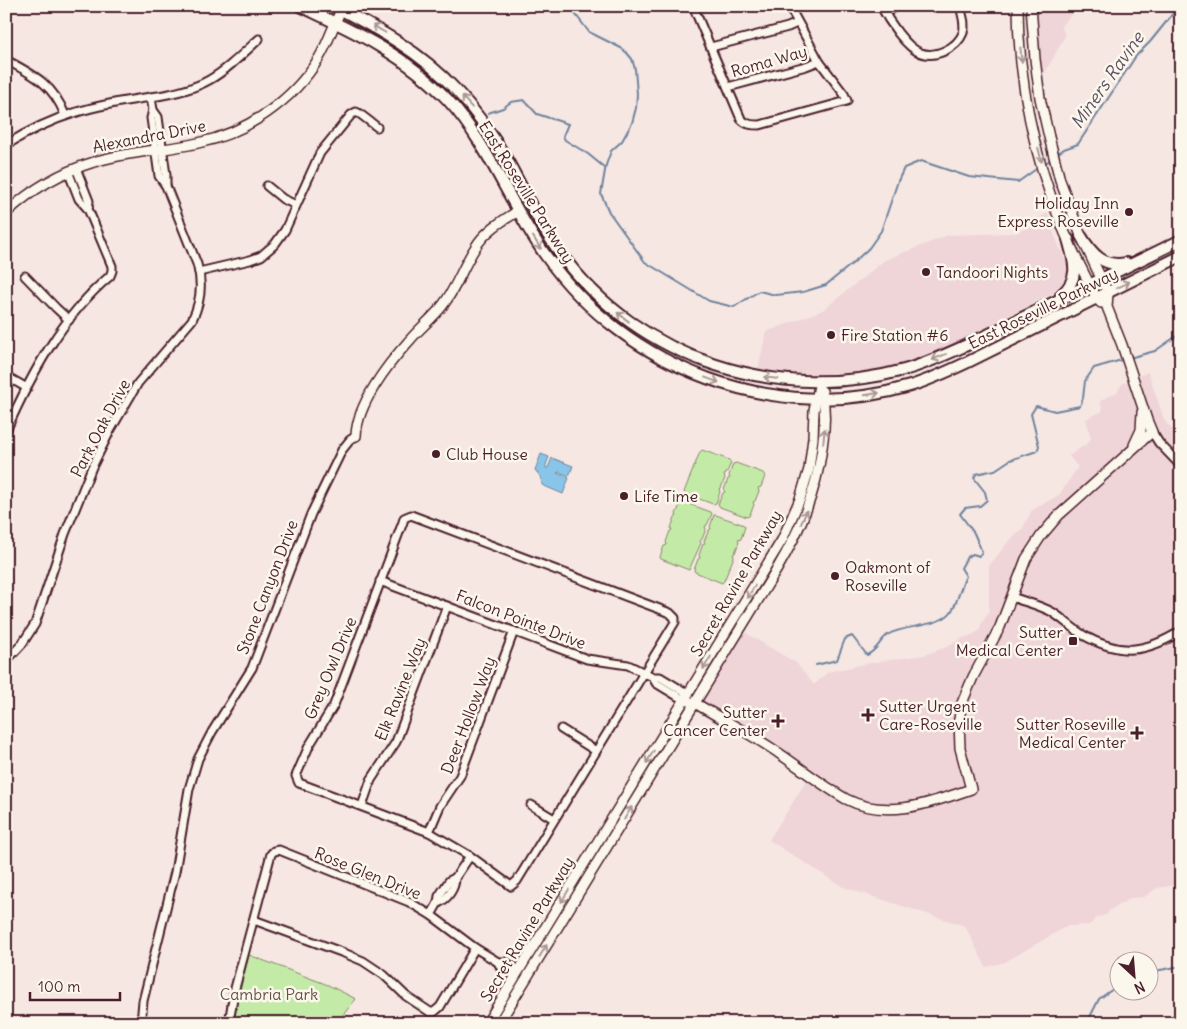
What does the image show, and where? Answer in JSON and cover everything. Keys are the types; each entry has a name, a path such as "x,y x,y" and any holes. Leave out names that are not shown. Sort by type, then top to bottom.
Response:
{"main road":[{"name":"East Roseville Parkway","path":"300,6 335,22 395,55 420,74 446,98 488,154 518,211 546,257 569,286 607,322 642,347 685,370 730,386 769,395 820,397 876,393 924,381 968,362 1181,256"},
{"path":"1018,6 1022,67 1031,123 1048,187 1068,239 1097,299 1107,307"},
{"path":"686,697 775,750 834,792 854,802 871,807 894,809 922,806 971,789 960,748 959,719 962,703 973,677 1000,627 1026,559 1041,536 1066,508 1152,432 1107,307 1108,293 1081,236 1060,180 1044,116 1035,58 1031,6"},
{"name":"East Roseville Parkway","path":"337,8 365,21 403,44 455,88 483,121 543,227 567,262 586,284 641,330 665,344 698,359 735,371 785,380 820,381 861,378 904,370 932,361 984,337 1181,240"},
{"name":"Alexandra Drive","path":"6,213 36,189 72,169 107,158 199,143 246,126 268,112 287,96 312,67 325,47 335,22 337,8"},
{"path":"518,211 526,213 543,227"},
{"name":"Stone Canyon Drive","path":"356,436 357,422 363,408 391,363 447,300 461,277 475,247 482,238 518,211"},
{"path":"1081,236 1092,252 1107,263 1119,264 1142,259"},
{"path":"1050,304 1068,288 1074,277 1074,264 1068,239"},
{"path":"924,381 941,369 978,350 984,344 984,337"},
{"name":"Secret Ravine Parkway","path":"487,1023 775,552 804,490 809,470 820,397 820,381"},
{"name":"Secret Ravine Parkway","path":"499,1023 786,555 807,512 821,461 826,409 820,397"},
{"path":"1130,452 1141,430 1142,406"},
{"path":"517,974 526,979"}],"street":[{"path":"693,6 741,119 745,123 753,125 760,125 847,101 844,94 819,61 789,6"},
{"path":"896,6 883,10 908,44 920,53 933,55 946,50 956,43 963,33 964,23 960,6"},
{"path":"711,48 797,23"},
{"path":"6,145 28,132 66,115 101,105 183,92 207,82 222,73 260,39"},
{"path":"6,60 36,76 48,86 57,96 66,115"},
{"name":"Roma Way","path":"728,87 819,61"},
{"name":"Park Oak Drive","path":"6,661 22,644 34,624 64,534 92,467 110,431 138,383 185,330 200,301 200,272 166,186 160,176 162,167 156,129 151,118 153,110 151,97"},
{"path":"200,272 250,260 269,250 285,230 320,154 351,115 356,112 376,127"},
{"path":"6,431 47,351 69,320 110,276 112,271 112,266 88,208 89,201 84,188 72,169"},
{"path":"72,169 76,191 82,204 88,208"},
{"path":"267,186 282,199 296,205"},
{"path":"76,191 84,188"},
{"path":"26,276 69,320"},
{"path":"6,376 27,388"},
{"path":"1152,432 1159,443 1181,466"},
{"name":"Stone Canyon Drive","path":"141,1023 143,1002 178,861 186,804 198,759 212,732 252,668 311,514 342,450 356,436"},
{"name":"Grey Owl Drive","path":"411,515 674,615 675,622 644,672 517,881 511,886 470,856 429,832 299,784 296,776 309,746 334,705 404,518 411,515"},
{"name":"Falcon Pointe Drive","path":"380,581 587,659 620,663 644,672 652,677 656,683 670,687 686,697"},
{"path":"1012,597 1046,609 1092,639 1126,650 1138,650 1153,646 1181,631"},
{"name":"Elk Ravine Way","path":"362,806 371,780 396,742 448,606"},
{"name":"Deer Hollow Way","path":"429,832 440,806 460,776 514,631"},
{"path":"561,729 596,751"},
{"path":"531,805 554,819"},
{"name":"Rose Glen Drive","path":"254,920 271,854 279,850 391,894 431,915 475,948 498,962 501,968 517,974"},
{"path":"431,915 438,903 444,900 446,892 455,885 455,878 470,856"},
{"path":"229,1023 234,992 254,920 358,959 378,971 406,996 430,1012 434,1012 440,1007 475,948"}],"shaded area":[{"path":"1037,6 1079,6 1061,26 1065,36 1042,78"},
{"path":"1048,213 1055,237 1069,268 1070,275 1064,287 953,345 908,363 878,370 830,376 801,376 758,370 766,332 823,310 885,260 949,235 1016,233 1037,223 1042,216"},
{"path":"1148,372 1165,422 1181,438 1181,882 1177,885 1157,888 1144,897 1131,898 1110,910 1106,915 1098,917 1089,925 1067,926 1005,962 986,967 965,926 843,887 769,840 812,772 700,702 744,632 796,663 814,685 828,672 870,663 924,655 947,647 980,630 981,624 989,612 989,566 1009,541 1022,530 1032,510 1059,495 1078,467 1069,456 1089,442 1091,438 1086,419 1103,411 1100,401 1117,392 1122,384"}],"green space":[{"path":"702,450 729,460 731,463 724,475 725,478 719,490 716,503 713,504 684,492"},
{"path":"736,463 763,473 765,476 761,487 758,488 759,491 753,502 754,505 747,517 720,507 718,504 725,492 724,490 730,478 733,464"},
{"path":"683,502 712,514 705,526 706,529 700,541 701,543 689,570 660,557 664,546 667,545 666,542 677,516 676,514"},
{"path":"714,515 744,525 745,527 741,539 738,540 739,542 733,554 730,567 722,583 694,570 700,558 699,555 705,543 704,541 711,529"},
{"name":"Cambria Park","path":"249,955 328,985 356,999 337,1022 234,1023"}],"water":[{"path":"541,454 549,457 546,468 548,468 552,458 573,466 569,476 557,473 569,478 563,494 542,485 541,477 535,470"}],"waterway":[{"name":"Miners Ravine","path":"569,6 589,32 627,53 632,59 635,69 637,94 632,123 622,141 611,151 606,165 601,194 609,212 645,262 709,301 734,307 759,291 776,295 803,292 826,285 869,248 881,231 904,168 921,161 969,177 1018,182 1039,167"},
{"name":"Miners Ravine","path":"1057,154 1064,149 1078,144 1136,56 1175,11 1175,6"},
{"path":"488,113 503,108 511,102 524,100 537,114 568,124 563,136 565,140 588,154 605,168"},
{"name":"Miners Ravine","path":"1043,165 1051,159"},
{"path":"1129,358 1155,351 1181,333"},
{"path":"816,665 837,660 845,639 852,636 867,655 889,634 946,617 955,604 966,576 961,568 967,557 973,554 979,556 982,552 974,533 960,514 965,508 980,506 987,500 985,492 974,478 976,474 995,470 1010,460 1037,451 1039,446 1031,414 1036,406 1055,411 1080,406 1085,381 1094,368 1125,359"},
{"path":"1160,970 1181,966"},
{"path":"1087,1023 1099,999 1110,991"}],"place":[{"name":"Holiday Inn Express Roseville","path":"1129,212"},
{"name":"Tandoori Nights","path":"926,272"},
{"name":"Fire Station #6","path":"831,335"},
{"name":"Club House","path":"436,454"},
{"name":"Life Time","path":"624,496"},
{"name":"Oakmont of Roseville","path":"835,576"},
{"name":"Sutter Medical Center","path":"1073,641"},
{"name":"Sutter Urgent Care-Roseville","path":"868,715"},
{"name":"Sutter Cancer Center","path":"778,721"},
{"name":"Sutter Roseville Medical Center","path":"1137,733"}]}
